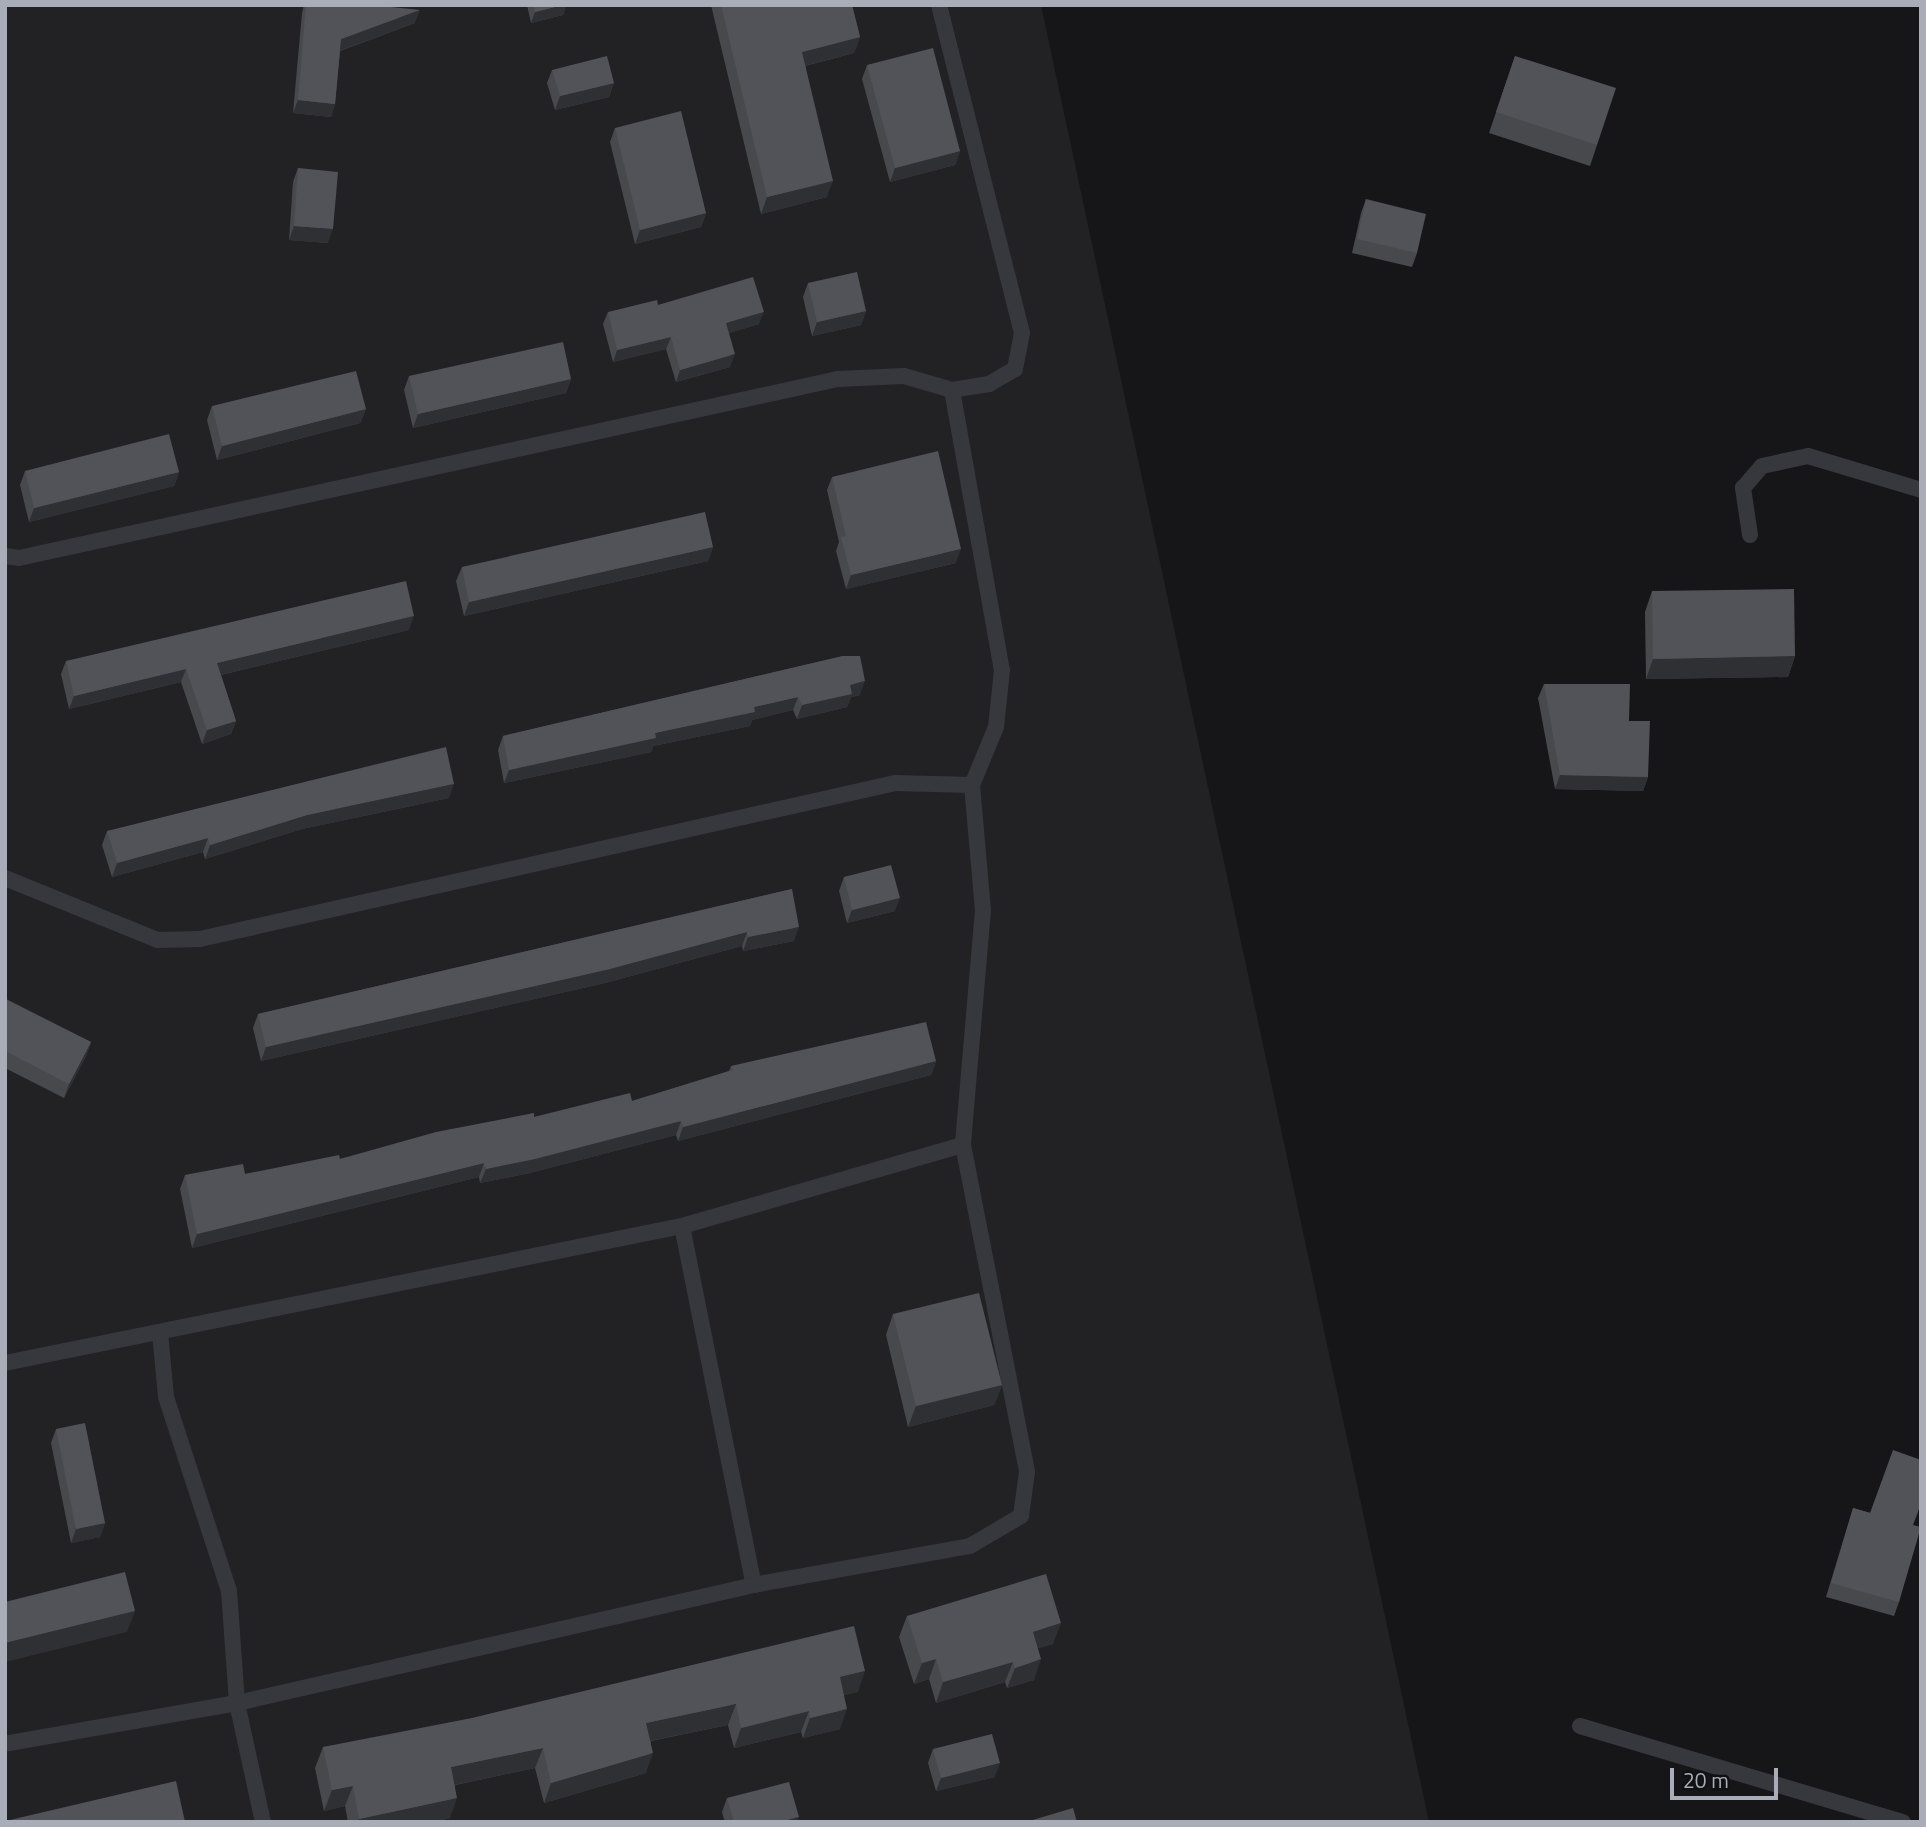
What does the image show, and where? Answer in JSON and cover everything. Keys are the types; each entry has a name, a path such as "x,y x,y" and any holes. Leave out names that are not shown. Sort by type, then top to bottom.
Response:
{"lane":[{"path":"5,556 19,558 838,379 904,376 952,390 989,384 1015,369 1022,334 939,5"},
{"path":"5,1744 237,1703 754,1585 970,1546 1021,1516 1027,1472 963,1145 983,910 972,785 996,727 1002,670 952,390"},
{"path":"1750,535 1743,488 1762,466 1808,456 1921,490"},
{"path":"5,878 158,940 200,939 895,783 972,785"},
{"path":"5,1363 682,1226 963,1145"},
{"path":"682,1226 754,1585"},
{"path":"160,1332 166,1397 229,1591 237,1703 263,1822"},
{"path":"1580,1726 1903,1822"}],"shaded area":[{"path":"5,5 1041,5 1429,1822 5,1822"}],"building":[{"path":"306,5 372,5 420,10 341,39 335,104 298,100"},
{"path":"534,5 563,5 535,12"},
{"path":"721,5 852,5 860,37 802,52 833,181 767,197"},
{"path":"933,48 960,151 895,168 867,65"},
{"path":"607,56 614,83 560,96 552,70"},
{"path":"1515,56 1616,88 1597,145 1496,112"},
{"path":"681,111 706,213 640,230 615,128"},
{"path":"298,168 338,172 333,229 294,226"},
{"path":"1366,199 1426,214 1417,253 1357,239"},
{"path":"857,272 866,311 817,322 808,283"},
{"path":"753,277 764,312 726,323 735,354 680,370 671,337 617,350 608,312 657,300 658,305"},
{"path":"563,342 571,379 418,414 409,376"},
{"path":"356,371 366,409 222,446 212,406"},
{"path":"169,434 179,472 34,508 25,471"},
{"path":"938,451 961,549 851,575 841,537 846,536 832,477"},
{"path":"705,512 713,547 469,602 462,567"},
{"path":"406,581 414,616 217,663 236,721 207,730 186,669 74,696 66,661"},
{"path":"1794,589 1795,656 1653,659 1652,591"},
{"path":"843,656 860,656 865,681 850,685 852,694 802,705 798,697 754,707 755,712 655,733 656,738 509,770 503,736"},
{"path":"1544,684 1630,684 1629,721 1650,721 1648,777 1560,775"},
{"path":"446,747 454,784 307,815 210,845 208,838 117,863 107,831"},
{"path":"891,865 900,898 852,910 844,877"},
{"path":"792,889 799,927 748,937 747,932 610,969 266,1047 258,1014"},
{"path":"6,999 91,1042 69,1084 5,1051"},
{"path":"926,1022 936,1061 683,1127 681,1121 486,1169 484,1163 197,1234 185,1175 243,1164 245,1174 339,1155 340,1159 436,1132 534,1113 534,1117 630,1093 632,1101 733,1070 731,1066"},
{"path":"979,1293 1002,1385 916,1406 893,1314"},
{"path":"85,1423 105,1523 76,1529 56,1429"},
{"path":"1893,1450 1921,1460 1921,1504 1913,1525 1921,1527 1899,1602 1831,1583 1853,1508 1870,1513"},
{"path":"125,1572 135,1611 5,1643 5,1602"},
{"path":"1046,1574 1061,1623 1033,1632 1041,1659 1015,1668 1013,1662 943,1682 936,1659 922,1663 907,1616"},
{"path":"854,1626 865,1671 840,1677 847,1709 810,1718 809,1711 741,1728 736,1704 646,1723 653,1753 551,1783 543,1748 451,1767 457,1798 359,1819 353,1786 332,1790 323,1747 472,1718"},
{"path":"992,1734 1000,1763 941,1778 933,1749"},
{"path":"176,1781 185,1822 10,1820"},
{"path":"789,1782 799,1817 779,1822 734,1822 727,1798"},
{"path":"1073,1808 1077,1822 1026,1822"}]}
